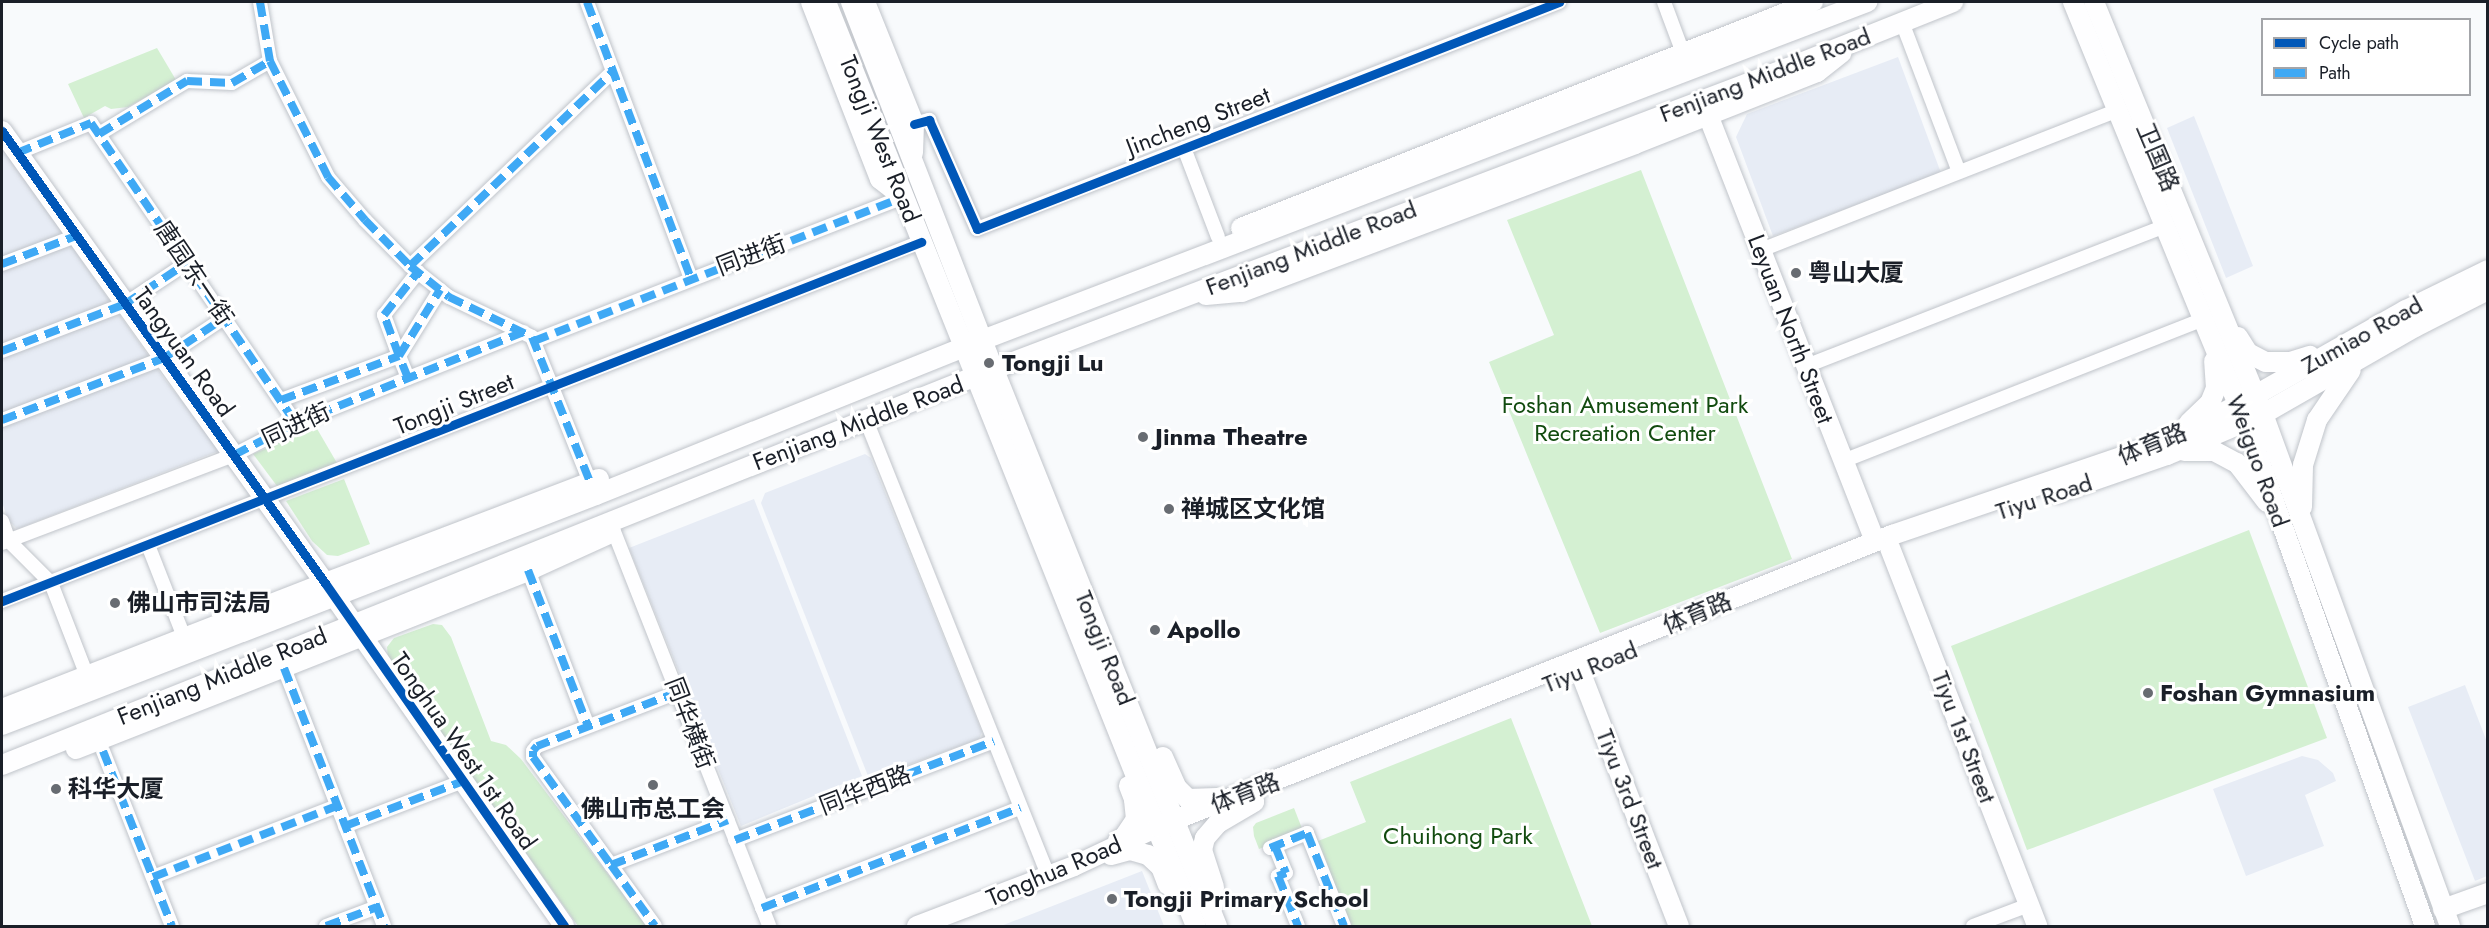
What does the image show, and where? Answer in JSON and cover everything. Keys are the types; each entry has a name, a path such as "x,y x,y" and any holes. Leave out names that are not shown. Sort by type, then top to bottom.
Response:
{"main road":[{"path":"811,2 880,179 903,197"},
{"name":"Tongji West Road","path":"826,2 921,242 973,343"},
{"name":"Tongji West Road","path":"850,2 912,162 985,373"},
{"path":"865,2 914,124 912,162"},
{"path":"1171,268 1197,245 1813,2"},
{"name":"Fenjiang Middle Road","path":"2,725 329,590 790,417 973,343 1867,2"},
{"name":"Fenjiang Middle Road","path":"2,765 356,630 612,526 803,444 1953,2"},
{"name":"Weiguo Road","path":"2073,2 2204,321 2249,413 2282,526 2425,927"},
{"name":"卫国路","path":"2094,2 2223,312"},
{"path":"1183,297 1242,292 1708,115 1817,72 1859,39"},
{"name":"Leyuan North Street","path":"1708,115 1843,461 1882,545"},
{"name":"Tangyuan Road","path":"2,131 329,590"},
{"name":"Zumiao Road","path":"2249,413 2256,395 2454,285 2487,270"},
{"name":"Zumiao Road","path":"2249,413 2362,358 2487,290"},
{"path":"2223,312 2248,353 2266,362 2290,362 2336,349"},
{"path":"2223,312 2256,395"},
{"path":"2162,452 2201,415 2210,403 2216,388 2216,368 2204,321"},
{"path":"2302,519 2303,465 2317,420 2342,380 2362,358"},
{"name":"Tongji Road","path":"985,373 999,433 1147,777"},
{"name":"Tongji Road","path":"985,373 1038,481 1168,830 1196,927"},
{"path":"2249,413 2302,519 2446,918 2487,893"},
{"name":"体育路","path":"1252,797 1882,545 2162,452 2249,413"},
{"path":"2,709 184,637 329,590 591,482 712,437 790,417"},
{"path":"999,433 992,447 1134,799 1136,819 1124,837 1074,866"},
{"path":"2162,452 2214,451 2237,463 2262,494 2282,526"},
{"path":"1038,481 1059,498 1177,788 1188,799 1252,797"},
{"path":"2,779 284,668 356,630 528,570 612,526"},
{"name":"Tiyu Road","path":"1168,830 1580,671 1882,545"},
{"name":"Tiyu 1st Street","path":"1882,545 2037,927"},
{"name":"Tonghua West 1st Road","path":"329,590 564,927"},
{"name":"Tiyu 3rd Street","path":"1580,671 1679,927"},
{"path":"1117,759 1147,777 1157,743"},
{"path":"1230,927 1202,850 1205,838 1218,823 1252,797"},
{"name":"Tongji Road","path":"1168,830 1196,875 1216,927"},
{"name":"Tonghua Road","path":"917,927 1168,830"},
{"path":"1128,845 1148,855 1161,867 1174,899"},
{"path":"1196,875 1214,887"}],"street":[{"path":"260,2 270,61 328,177 364,220 414,269 440,290 449,297 528,336 552,387 591,482"},
{"path":"587,2 691,278"},
{"name":"Jincheng Street","path":"914,124 929,120 977,228 1559,2"},
{"path":"1664,2 1683,53"},
{"path":"1902,22 1959,172"},
{"path":"17,153 95,129 186,81 232,83 270,61"},
{"path":"408,378 384,315 414,269 613,71"},
{"path":"1761,250 2118,110"},
{"name":"唐园东一街","path":"95,129 296,423"},
{"path":"1184,148 1218,237"},
{"name":"同进街","path":"5,542 234,455 296,423 408,378 691,278 903,197"},
{"path":"1806,366 2165,226"},
{"path":"2,264 76,236"},
{"name":"Tongji Street","path":"2,601 921,242"},
{"path":"2,351 125,304 187,263"},
{"path":"281,400 399,356 440,290"},
{"path":"2,420 164,358 224,318"},
{"path":"1843,461 2204,321"},
{"path":"866,420 1048,876"},
{"path":"2,521 5,542 51,583 87,676"},
{"name":"同华横街","path":"612,526 769,927"},
{"path":"148,545 184,637"},
{"path":"528,570 588,726"},
{"path":"284,668 384,927"},
{"path":"655,927 533,757 533,751 537,746 678,692"},
{"name":"同华西路","path":"735,840 994,741"},
{"path":"103,751 172,927"},
{"path":"345,826 461,782"},
{"path":"153,877 337,806"},
{"path":"762,908 1020,808"},
{"path":"611,865 728,820"},
{"path":"1298,927 1278,876 1286,873 1273,847 1307,833 1344,927"},
{"path":"1972,927 2029,905"},
{"path":"326,927 377,908"}],"shaded area":[{"path":"1898,57 1941,173 1773,236 1736,137 1747,114"},
{"path":"2194,116 2253,266 2226,278 2167,128"},
{"path":"2,147 166,381 221,450 17,529 8,520 2,502"},
{"path":"865,454 871,458 982,732 979,739 877,776 868,776 761,503 765,493"},
{"path":"754,499 862,776 741,826 629,548"},
{"path":"2465,685 2487,742 2487,876 2475,881 2408,707"},
{"path":"2302,756 2318,760 2333,773 2336,781 2305,795 2324,846 2246,876 2213,789"},
{"name":"Tongji Primary School","path":"1142,871 1164,926 1001,926"}],"green space":[{"path":"157,48 176,80 128,107 111,109 105,106 84,118 68,84"},
{"name":"Foshan Amusement Park Recreation Center","path":"1641,170 1792,559 1600,633 1489,362 1554,335 1507,220"},
{"path":"316,427 337,463 277,486 253,454"},
{"path":"344,479 370,544 338,556 327,555 312,541 286,501"},
{"path":"2249,530 2327,738 2027,850 1951,646"},
{"path":"433,624 442,625 451,637 491,741 506,745 521,759 647,926 578,926 388,659 387,647 394,638"},
{"name":"Chuihong Park","path":"1511,718 1592,926 1351,926 1318,841 1366,822 1350,782"},
{"path":"1294,808 1303,831 1259,849 1254,836 1253,827 1256,823"}],"marked path":[{"path":"260,2 270,61 328,177 365,220 410,266 449,297 532,337 590,482"},
{"path":"587,2 691,278"},
{"path":"99,134 187,81 232,83 270,61"},
{"path":"410,266 613,71"},
{"path":"17,153 91,123 296,423"},
{"path":"534,341 903,197"},
{"path":"2,264 76,236"},
{"path":"2,351 125,304 187,263"},
{"path":"281,400 399,356 384,315 418,272"},
{"path":"408,378 399,356 440,290"},
{"path":"2,420 164,358 224,318"},
{"path":"234,455 296,423 523,332"},
{"path":"528,570 588,726"},
{"path":"284,668 384,926"},
{"path":"678,692 537,746 533,751 533,757 611,865 728,820"},
{"path":"735,840 994,741"},
{"path":"103,751 172,926"},
{"path":"345,826 461,782"},
{"path":"153,877 337,806"},
{"path":"762,908 1020,808"},
{"path":"1270,848 1307,833 1344,926"},
{"path":"1275,846 1286,873 1278,876 1298,926"},
{"path":"611,865 655,926"},
{"path":"326,926 377,907"}],"cycle path":[{"path":"914,124 929,120 977,229 1559,2"},
{"path":"2,131 325,583 564,926"},
{"path":"2,601 921,242"}],"place":[{"name":"粤山大厦","path":"1796,273"},
{"name":"Tongji Lu","path":"989,363"},
{"name":"Jinma Theatre","path":"1143,437"},
{"name":"禅城区文化馆","path":"1169,509"},
{"name":"佛山市司法局","path":"115,603"},
{"name":"Apollo","path":"1155,630"},
{"name":"Foshan Gymnasium","path":"2148,693"},
{"name":"佛山市总工会","path":"653,785"},
{"name":"科华大厦","path":"56,789"},
{"name":"Tongji Primary School","path":"1112,899"}]}
